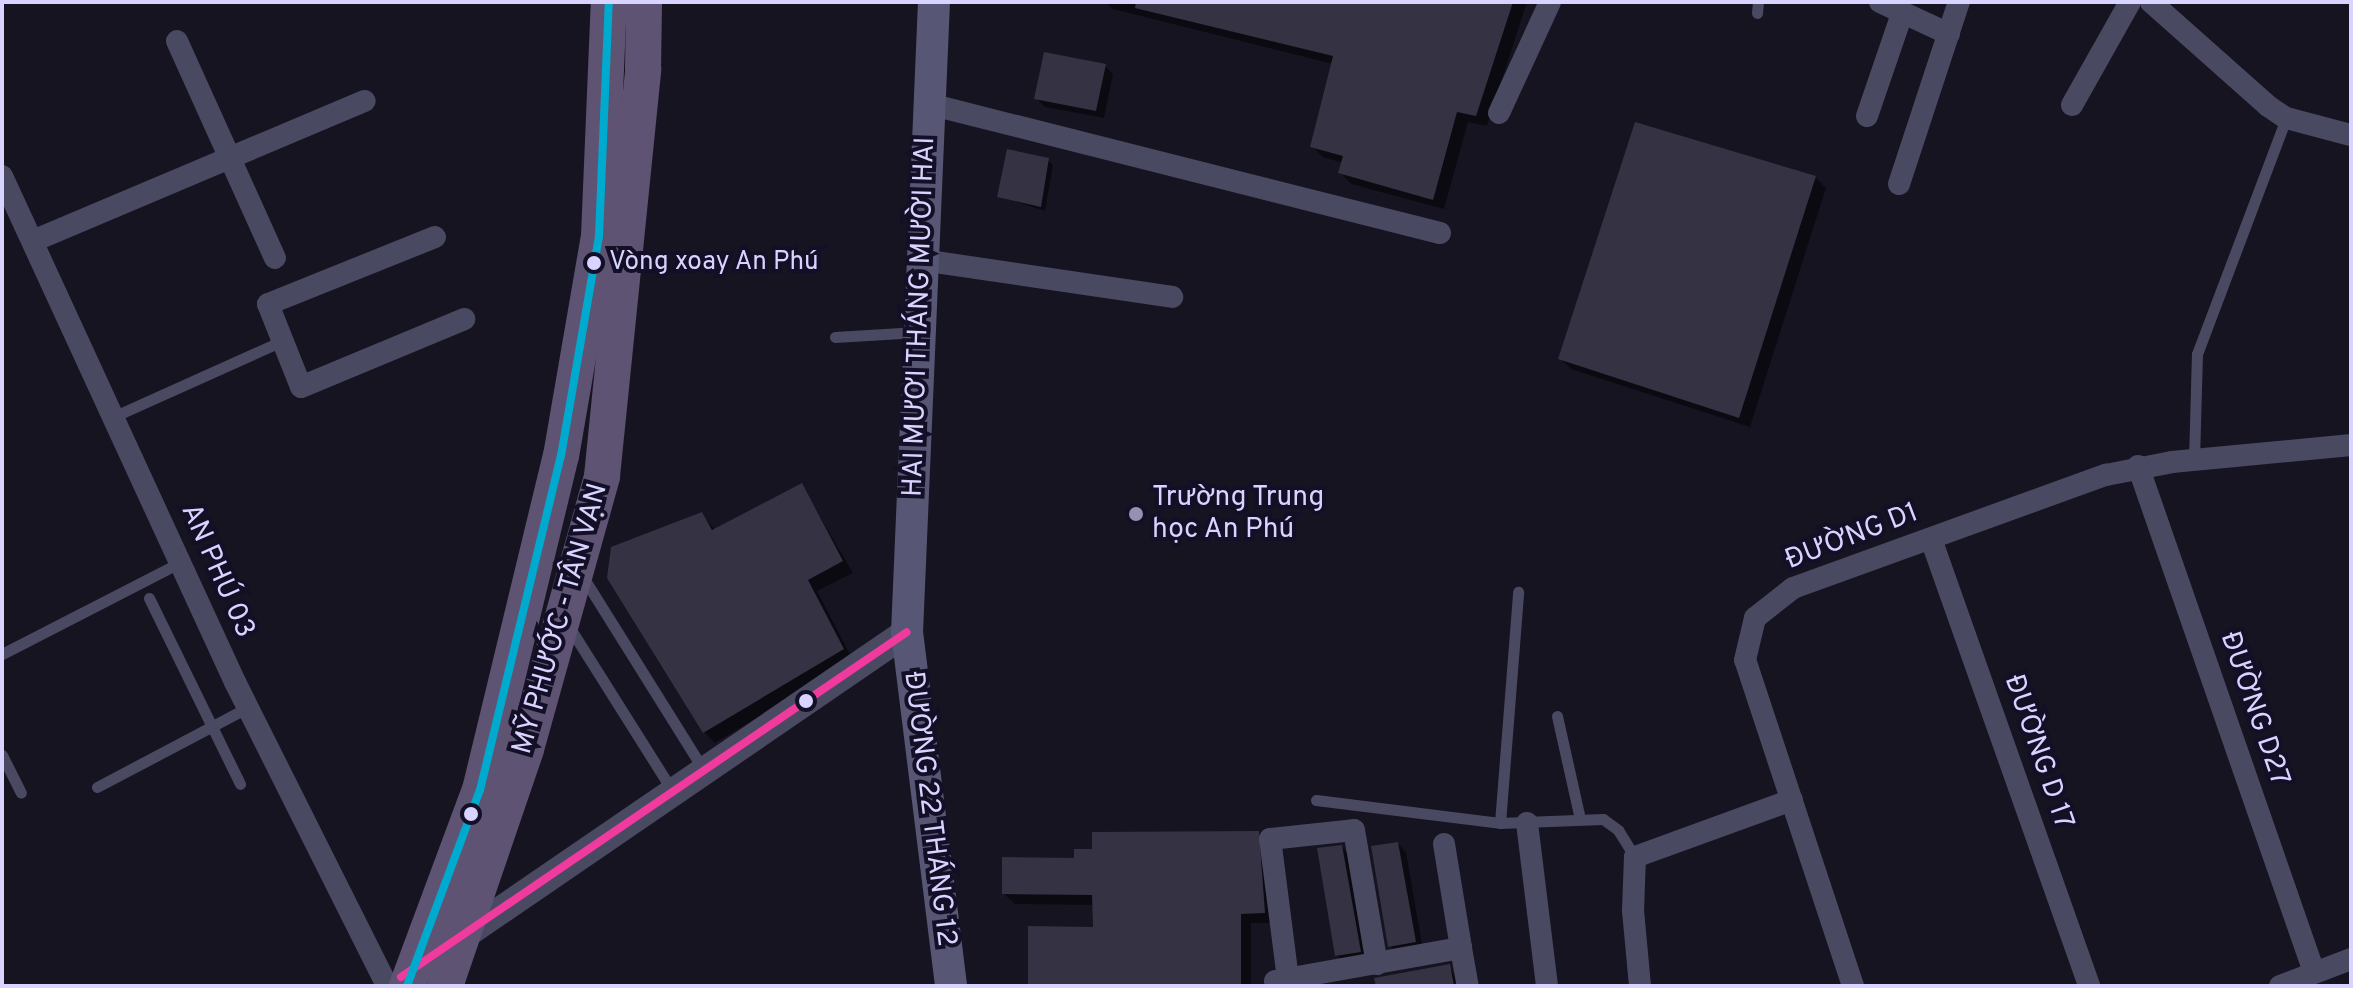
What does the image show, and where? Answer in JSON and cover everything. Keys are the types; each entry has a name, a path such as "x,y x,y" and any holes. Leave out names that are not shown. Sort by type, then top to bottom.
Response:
{"main road":[{"name":"MỸ PHƯỚC - TÂN VẠN","path":"399,981 480,790 561,456 599,236 609,2"},
{"name":"MỸ PHƯỚC - TÂN VẠN","path":"445,986 466,934 565,620 602,476 643,69 644,2"},
{"name":"HAI MƯƠI THÁNG MƯỜI HAI","path":"907,632 934,2"},
{"name":"ĐƯỜNG 22 THÁNG 12","path":"907,632 951,986"},
{"path":"399,981 466,934"}],"street":[{"path":"1499,113 1550,2"},
{"path":"1880,2 1949,34"},
{"path":"1899,184 1959,2"},
{"path":"2072,105 2130,2"},
{"path":"2151,2 2286,118 2351,135"},
{"path":"1867,116 1902,14"},
{"path":"177,41 275,258"},
{"path":"33,241 365,101"},
{"path":"929,104 1440,233"},
{"name":"AN PHÚ 03","path":"2,176 247,708 399,981"},
{"path":"435,237 268,304 301,387 464,319"},
{"path":"922,260 1172,297"},
{"name":"ĐƯỜNG D1","path":"1853,986 1745,660 1755,618 1793,588 2138,466 2351,445"},
{"name":"ĐƯỜNG D27","path":"2138,466 2314,972"},
{"name":"ĐƯỜNG D 17","path":"1931,539 2089,986"},
{"path":"466,934 672,790 907,632"},
{"path":"1640,986 1632,899 1635,857 1792,800"},
{"path":"1527,823 1547,986"},
{"path":"1367,973 1354,830 1270,839 1282,982 1367,973 1461,948"},
{"path":"1444,844 1468,986"},
{"path":"2280,986 2351,959"}],"lane":[{"path":"2194,460 2197,354 2286,118"},
{"path":"835,337 918,332"},
{"path":"115,416 284,340"},
{"path":"2,654 181,562"},
{"path":"579,572 703,770"},
{"path":"1500,823 1518,592"},
{"path":"149,598 240,784"},
{"path":"565,620 672,790"},
{"path":"97,787 247,708"},
{"path":"1557,716 1580,819"},
{"path":"2,755 21,793"},
{"path":"1316,800 1500,823 1603,819 1618,830 1635,857"}],"building":[{"path":"1136,2 1513,2 1476,116 1457,112 1433,200 1338,173 1343,156 1310,147 1333,56 1135,8"},
{"path":"1044,52 1106,64 1096,111 1034,99"},
{"path":"1635,122 1816,176 1739,418 1558,359"},
{"path":"1007,149 1049,158 1041,207 997,197"},
{"path":"802,483 843,561 808,580 844,649 703,733 607,578 611,547 702,512 712,530"},
{"path":"1259,831 1265,913 1241,914 1241,986 1028,986 1028,926 1093,927 1092,895 1002,894 1002,857 1074,858 1074,849 1092,849 1092,832"},
{"path":"1398,842 1416,942 1388,947 1371,846"},
{"path":"1342,845 1361,952 1335,956 1317,848"},
{"path":"1450,964 1454,986 1376,986 1374,978"}],"transit line":[{"path":"407,986 480,790 561,456 599,236 609,2"},
{"path":"401,977 907,632"}],"place":[{"name":"Vòng xoay An Phú","path":"594,263"},
{"name":"Trường Trung học An Phú","path":"1136,514"}]}
